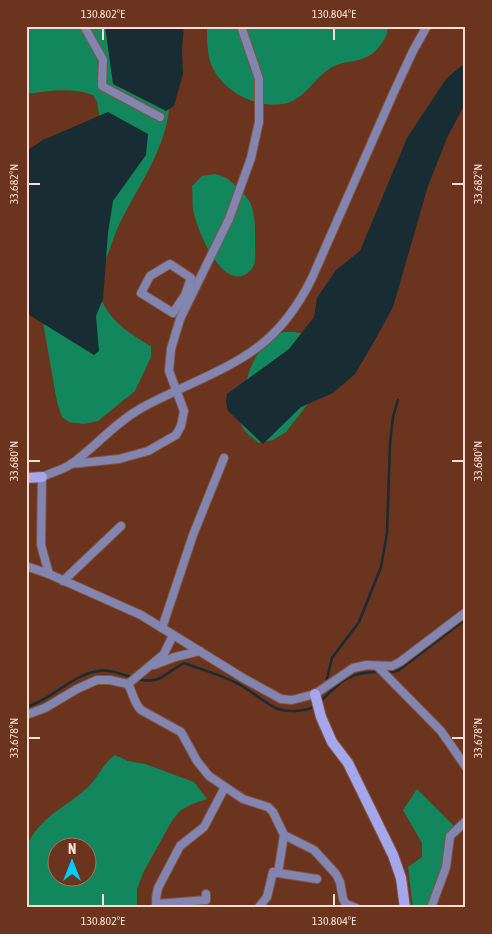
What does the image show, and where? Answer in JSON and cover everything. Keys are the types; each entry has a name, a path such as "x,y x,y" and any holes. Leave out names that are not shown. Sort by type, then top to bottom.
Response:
{"street":[{"path":"84,26 103,60 102,86 160,117"},
{"path":"26,478 42,476 71,464 119,459 148,451 176,435 181,426 184,411 169,371 171,349 187,297 191,278 170,264 150,276 141,293 173,313 187,297 228,219 251,158 259,122 258,78 241,26"},
{"path":"71,464 121,420 153,402 228,367 260,347 280,328 296,307 312,278 393,94 427,26"},
{"path":"162,628 194,535 224,458"},
{"path":"42,476 41,545 49,574"},
{"path":"63,581 121,526"},
{"path":"26,566 49,574 141,615 281,698 292,700 316,696 353,668 367,665 392,666 400,662 466,612"},
{"path":"26,715 44,708 77,688 97,680 129,683 164,654 173,635"},
{"path":"148,667 175,657 200,651"},
{"path":"377,666 441,731 466,767"},
{"path":"129,683 136,705 141,710 181,732 197,761 209,776 243,799 268,807 273,812 284,835 278,873"},
{"path":"316,696 319,710 332,742 348,763 393,855 401,878 405,908"},
{"path":"206,894 206,900 156,906 158,888 180,846 204,827 225,787"},
{"path":"431,908 446,867 450,836 466,821"},
{"path":"284,835 314,850 336,874 340,882 343,899 346,904 353,907"},
{"path":"259,907 267,896 272,872 318,879"}],"green space":[{"path":"26,26 159,26 169,103 167,124 151,164 117,229 100,270 97,284 105,308 126,330 151,346 151,357 135,391 98,421 84,424 69,422 62,417 57,402 40,305 100,120 97,102 93,95 68,90 26,94"},
{"path":"207,26 388,26 384,40 367,57 342,63 329,69 293,101 264,104 242,97 223,83 216,74 211,64 207,45"},
{"path":"215,174 226,178 239,189 250,202 253,212 255,261 251,270 241,276 231,275 213,257 195,218 192,186 202,176"},
{"path":"284,332 315,336 321,377 307,405 286,432 273,440 258,443 241,424 243,396 249,373 258,353 265,344"},
{"path":"115,755 128,761 145,764 194,782 207,799 181,810 173,819 144,871 137,889 137,908 26,908 25,866 27,846 38,828 89,786"},
{"path":"417,789 455,827 445,841 442,871 428,908 413,908 408,867 422,857 422,843 403,810"}],"water":[{"path":"105,26 184,26 183,74 174,106 166,111 113,84"},
{"path":"466,65 466,102 447,138 428,186 393,307 355,374 333,393 301,407 263,444 228,411 227,394 289,349 314,317 317,298 336,270 360,251 407,138 446,79 461,66"},
{"path":"108,112 148,134 146,155 113,201 108,233 103,299 96,316 99,351 94,355 26,313 26,151 43,140"}],"waterway":[{"path":"326,683 332,658 359,622 381,567 387,533 390,443 393,417 398,400"},
{"path":"385,672 399,670 466,619"},
{"path":"26,707 35,704 88,673 106,670 150,681 158,679 184,663 235,682 278,709 298,711 316,705"},
{"path":"320,702 346,679 360,673 379,672"}]}
